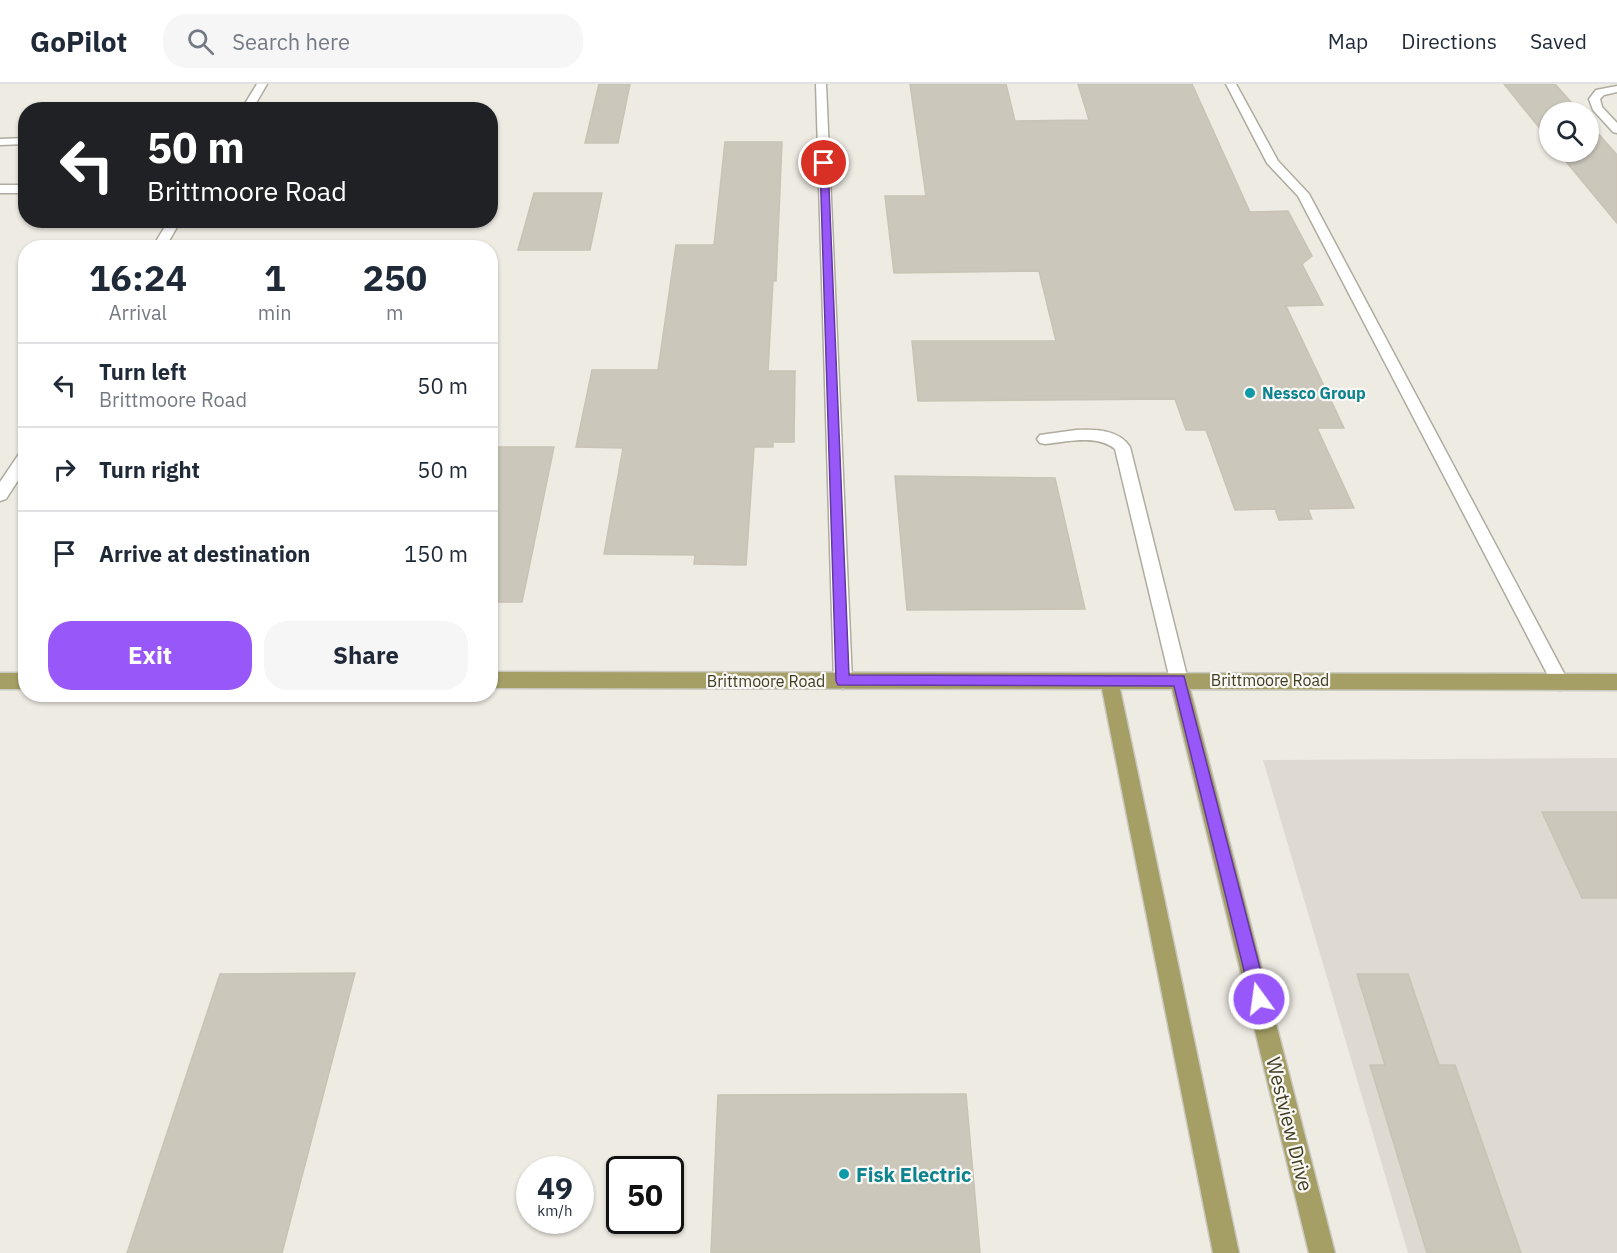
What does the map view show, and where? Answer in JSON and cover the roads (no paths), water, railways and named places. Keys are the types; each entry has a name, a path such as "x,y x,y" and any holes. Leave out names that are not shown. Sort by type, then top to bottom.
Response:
{"main road":[{"name":"Brittmoore Road","path":"498,680 1617,682"},
{"path":"1109,680 1226,1253"},
{"name":"Westview Drive","path":"1179,680 1322,1253"},
{"path":"0,681 18,681"}],"lane":[{"path":"251,102 262,84"},
{"path":"821,84 843,681"},
{"path":"1231,84 1273,163 1303,194 1560,682"},
{"path":"1617,89 1595,88 1594,99 1597,108 1617,130"},
{"path":"0,142 18,141"},
{"path":"0,189 18,189"},
{"path":"1045,438 1103,436 1115,438 1122,447 1179,680"},
{"path":"0,495 18,467"}],"place":[{"name":"Nessco Group","path":"1250,393"},
{"name":"Fisk Electric","path":"844,1174"}]}
